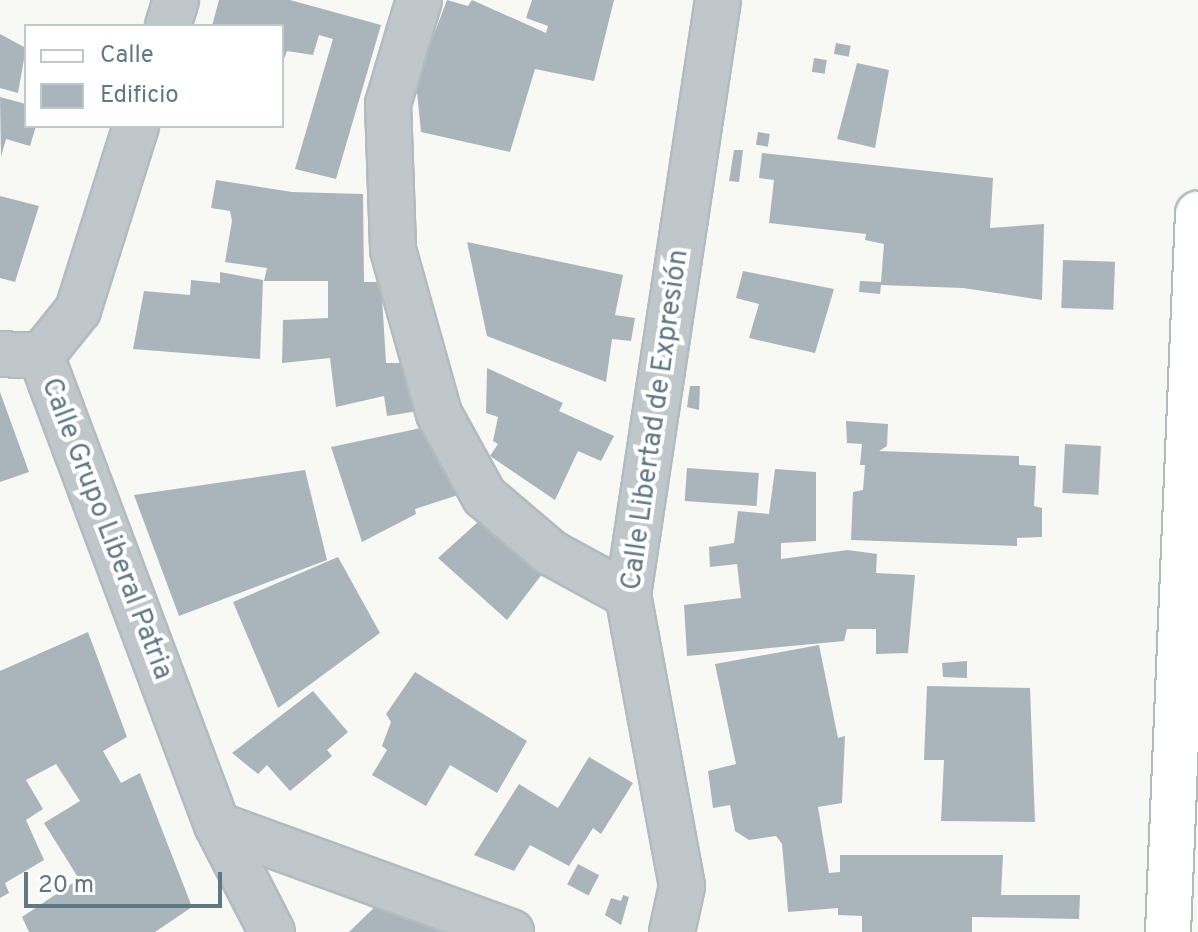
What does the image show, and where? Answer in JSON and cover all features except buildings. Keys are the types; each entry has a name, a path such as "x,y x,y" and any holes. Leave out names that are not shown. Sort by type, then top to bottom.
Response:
{"street":[{"path":"169,24 176,0"},
{"path":"419,0 388,104 393,250 439,414 484,496 551,553 628,595"},
{"name":"Calle Libertad de Expresión","path":"672,932 682,886 628,595 718,0"},
{"name":"Calle Grupo Liberal Patria","path":"135,128 78,310 21,355 217,825 272,932"},
{"path":"1168,932 1198,214"},
{"path":"217,825 511,932"}]}
